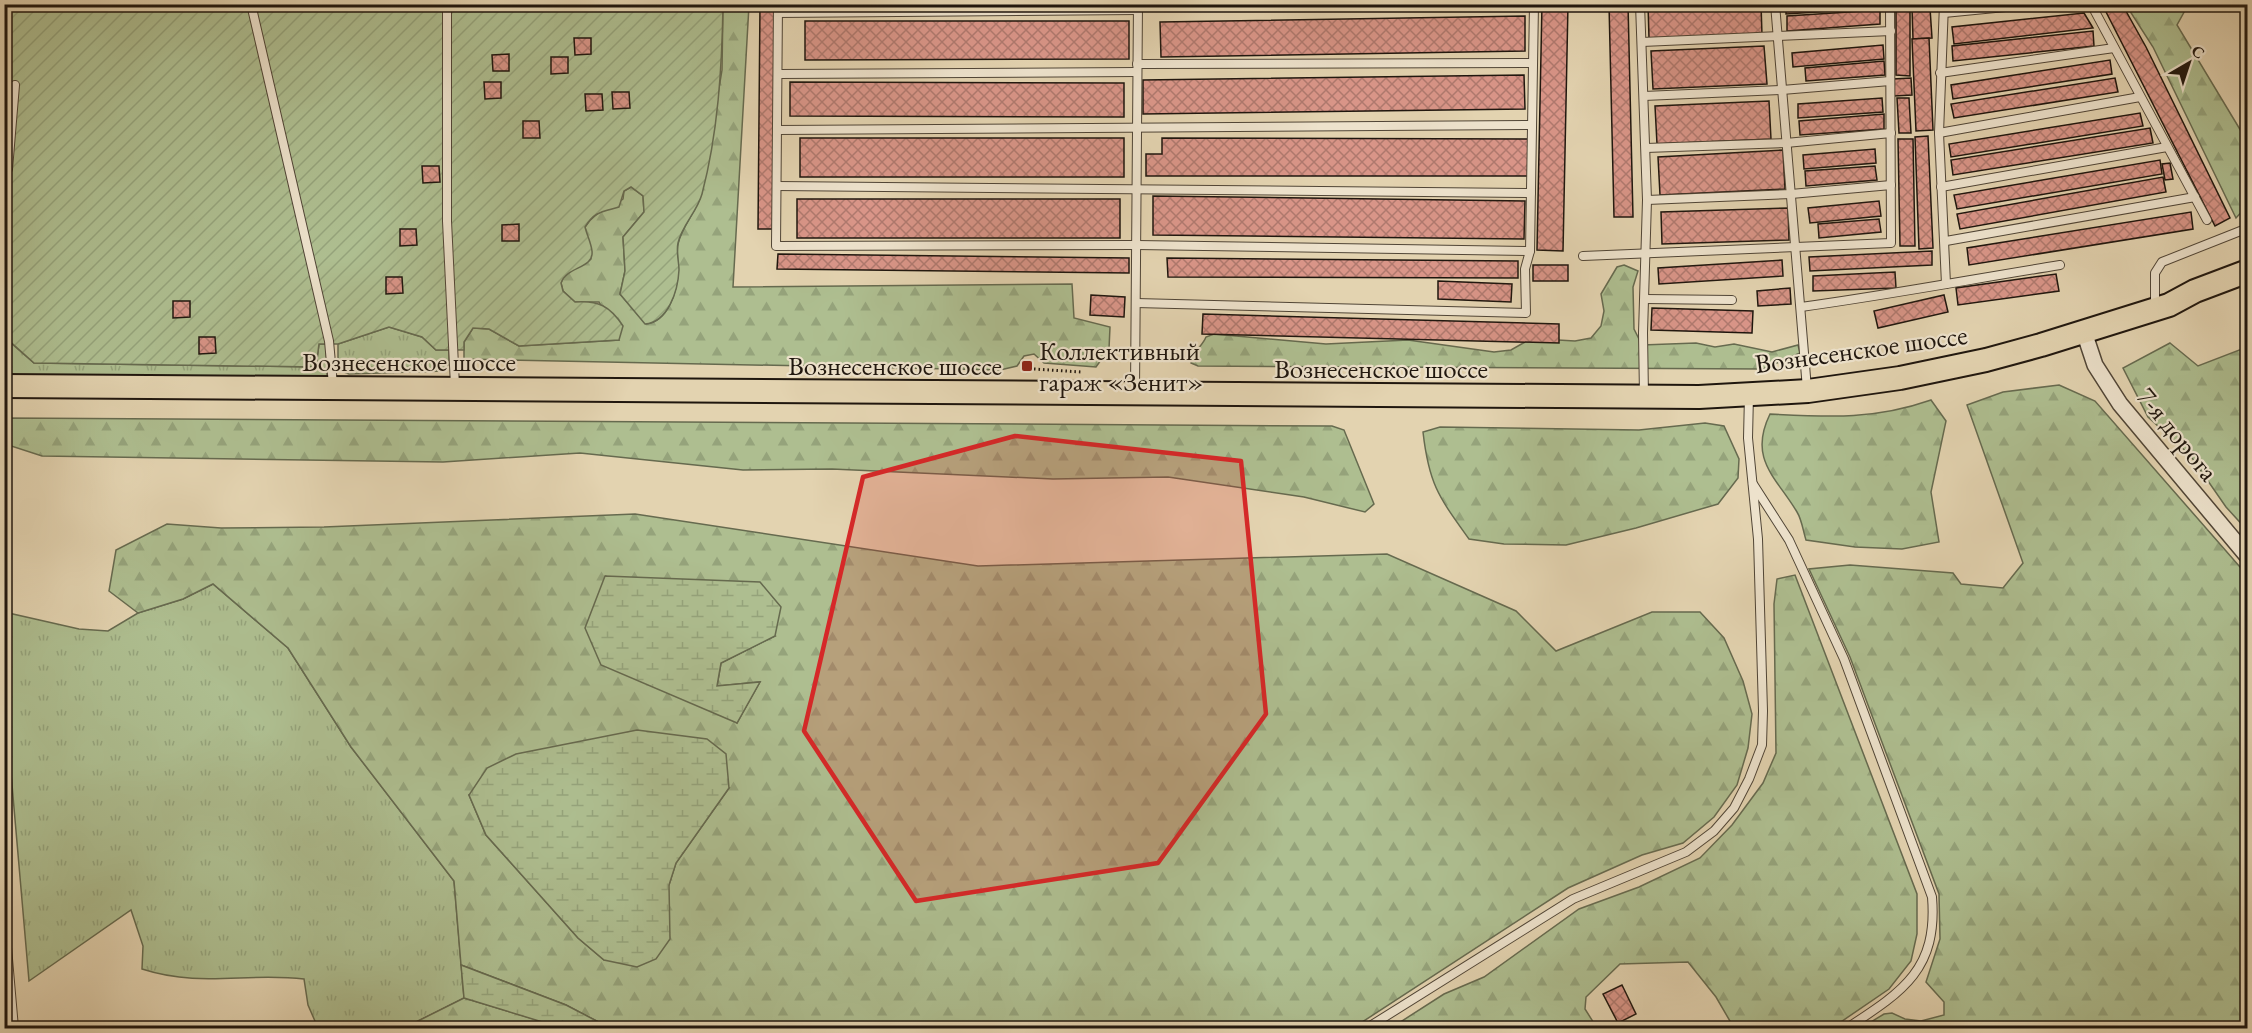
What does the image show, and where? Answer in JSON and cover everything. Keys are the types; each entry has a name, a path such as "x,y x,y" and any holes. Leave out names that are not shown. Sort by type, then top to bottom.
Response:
{"main road":[{"name":"Вознесенское шоссе","path":"4,386 1135,395 1644,397 1749,394 1808,391 1900,378 1986,360 2162,307 2195,291 2247,272"},
{"name":"Вознесенское шоссе","path":"2162,307 2195,304 2247,288"}],"street":[{"name":"7-я дорога","path":"2084,332 2095,365 2120,404 2247,557"}],"lane":[{"path":"251,4 329,341 334,389"},
{"path":"447,4 447,221 455,390"},
{"path":"1135,395 1138,4 1534,5 1530,251 1525,269 1526,314 1136,303"},
{"path":"1641,4 1647,201 1644,397"},
{"path":"1775,4 1808,391"},
{"path":"1583,256 1891,243 1890,4"},
{"path":"1946,284 1946,241 1939,133 1944,9 2036,4"},
{"path":"2091,4 2207,220"},
{"path":"1138,10 778,9 776,246 1137,245 1530,251"},
{"path":"1642,42 1890,31"},
{"path":"1940,73 2114,48"},
{"path":"777,74 1533,63"},
{"path":"1644,96 1782,90 1890,81"},
{"path":"4,177 8,169 15,85"},
{"path":"1939,133 2140,97"},
{"path":"777,130 1532,125"},
{"path":"1646,148 1786,143 1890,134"},
{"path":"1941,187 2167,147"},
{"path":"1647,201 1791,194 1890,185"},
{"path":"777,186 1531,193"},
{"path":"1946,241 2194,197"},
{"path":"2162,307 2155,273 2162,262 2247,228"},
{"path":"1801,308 1917,291 2060,265"},
{"path":"1645,299 1732,300"},
{"path":"1367,1029 1573,898 1686,852 1714,831 1734,808 1762,746 1763,672 1758,539 1748,438 1749,394"},
{"path":"1752,482 1789,540 1844,659 1932,897 1934,924 1932,933 1927,951 1912,978 1891,999 1847,1029"},
{"path":"4,913 14,1029"}],"highlighted area":[{"path":"1015,436 1241,461 1266,714 1158,863 916,901 804,731 863,477"}],"green space":[{"path":"5,5 723,5 722,53 712,148 700,201 678,243 679,270 674,296 666,312 660,318 645,324 620,294 625,271 623,237 644,212 643,196 631,187 624,191 619,207 599,213 585,227 592,251 591,257 585,265 564,277 561,283 563,291 575,302 597,303 608,309 623,326 619,340 519,346 489,329 473,328 464,342 464,350 436,350 422,337 389,327 338,344 319,344 316,367 34,363 5,337"},
{"path":"723,5 749,5 733,287 1072,284 1074,318 1110,327 1109,349 1096,367 1044,363 1034,354 1024,356 1017,366 1000,370 464,359 464,342 473,328 489,329 519,346 619,340 599,302 575,302 563,291 561,283 566,274 591,259 585,227 589,221 598,213 623,199 624,191 631,187 643,196 644,212 623,237 625,271 620,294 646,324 654,322 666,312 676,288 677,247 680,237 702,192 722,70"},
{"path":"2126,5 2188,5 2177,25 2247,141 2247,206 2236,218 2153,47"},
{"path":"1624,265 1638,271 1633,287 1634,329 1642,345 1696,343 1715,347 1734,344 1772,352 1798,345 1800,353 1763,369 1198,366 1191,363 1206,337 1214,334 1326,344 1408,340 1494,352 1511,350 1525,342 1541,339 1575,341 1591,338 1601,326 1604,311 1601,294 1617,267"},
{"path":"389,327 422,337 436,350 449,350 449,363 444,371 349,374 341,371 338,364 338,344"},
{"path":"4,337 34,363 316,367 319,344 326,344 327,377 5,376"},
{"path":"2170,343 2198,366 2247,347 2247,530 2226,507 2190,455 2148,417 2123,368"},
{"path":"2059,385 2095,401 2247,575 2247,1028 1861,1028 1884,1014 1892,1013 1905,1019 1921,1021 1944,1015 1944,1002 1926,982 1940,939 1939,894 1850,657 1809,569 1850,565 1953,573 1961,584 2003,588 2023,563 1967,405 2003,392"},
{"path":"1931,400 1946,421 1931,492 1939,542 1902,549 1855,547 1806,540 1799,515 1773,477 1763,456 1764,430 1770,414 1851,416 1890,411"},
{"path":"5,418 1332,426 1344,430 1374,504 1365,512 1304,497 1168,477 1053,479 832,469 743,470 580,453 443,462 42,456 5,444"},
{"path":"1705,423 1724,426 1739,459 1738,478 1718,504 1636,528 1566,545 1504,544 1469,539 1437,490 1428,465 1423,432 1440,427 1639,430"},
{"path":"635,514 978,566 1387,554 1516,611 1556,651 1652,612 1700,612 1724,638 1743,681 1752,714 1748,748 1737,785 1714,817 1683,843 1642,855 1568,888 1353,1028 610,1028 566,1005 461,965 454,881 351,747 288,648 213,584 183,599 138,613 109,591 116,550 167,524 221,528 324,527","holes":["605,576 775,636 721,663 717,686 760,682 737,723","729,788 676,863 669,885 604,960 578,938 486,835 469,795"]},
{"path":"1795,575 1917,894 1917,934 1911,961 1889,989 1832,1028 1734,1028 1716,997 1688,962 1620,964 1586,997 1585,1009 1597,1028 1391,1028 1444,994 1484,977 1579,909 1639,887 1700,858 1732,825 1763,783 1776,753 1774,604 1777,579"},
{"path":"605,576 760,582 781,607 775,636 721,663 717,686 760,682 737,723 601,665 585,628"},
{"path":"213,584 288,648 351,747 454,881 464,998 404,1028 318,1028 308,1005 304,979 283,977 184,978 142,969 143,946 131,910 29,981 5,704 4,612 79,629 108,631 138,613 183,599"},
{"path":"637,730 707,739 726,754 729,788 676,863 669,885 670,939 656,959 637,967 604,960 578,938 486,835 469,795 487,768 516,754"},
{"path":"461,965 566,1005 610,1028 562,1028 464,998"},
{"path":"464,998 557,1026 562,1028 404,1028"}],"building":[{"path":"760,4 775,4 773,229 758,229"},
{"path":"1542,4 1568,4 1563,251 1537,250"},
{"path":"1609,4 1628,4 1633,217 1614,217"},
{"path":"1648,4 1761,4 1762,35 1649,38"},
{"path":"1786,4 1879,4 1879,8 1786,14"},
{"path":"1896,4 1910,4 1910,76 1896,75"},
{"path":"2102,4 2122,4 2146,47 2230,218 2215,226"},
{"path":"1912,8 1930,8 1932,38 1913,39"},
{"path":"1880,10 1880,24 1787,31 1787,16"},
{"path":"2084,13 2093,28 1954,44 1952,27"},
{"path":"1525,16 1525,51 1161,57 1160,22"},
{"path":"805,21 1129,21 1129,59 805,60"},
{"path":"2093,31 2094,46 1953,61 1952,46"},
{"path":"574,38 591,38 591,54 575,55"},
{"path":"1929,38 1933,130 1916,131 1912,39"},
{"path":"1883,45 1884,59 1793,67 1792,53"},
{"path":"1764,46 1767,84 1653,89 1651,51"},
{"path":"509,54 509,71 493,71 492,55"},
{"path":"551,57 568,57 568,73 551,74"},
{"path":"2110,60 2112,74 1953,99 1951,85"},
{"path":"1884,61 1885,75 1806,81 1805,68"},
{"path":"1524,75 1525,109 1143,114 1143,80"},
{"path":"1911,78 1912,95 1894,96 1893,79"},
{"path":"2115,78 2118,92 1954,118 1951,104"},
{"path":"484,82 501,82 501,98 485,99"},
{"path":"790,82 1124,83 1124,117 790,116"},
{"path":"612,92 629,92 630,108 613,109"},
{"path":"585,94 602,94 603,110 586,111"},
{"path":"1882,98 1883,112 1798,118 1798,104"},
{"path":"1897,98 1909,98 1911,133 1899,133"},
{"path":"1769,101 1771,139 1657,144 1655,106"},
{"path":"2140,113 2143,126 1951,157 1949,144"},
{"path":"1884,114 1884,129 1800,135 1799,121"},
{"path":"523,121 539,121 540,138 523,138"},
{"path":"2150,128 2153,143 1953,175 1951,160"},
{"path":"1928,136 1933,248 1919,249 1915,137"},
{"path":"800,138 1124,138 1124,177 800,177"},
{"path":"1162,138 1528,139 1528,176 1146,176 1146,154 1162,154"},
{"path":"1898,139 1913,139 1915,246 1900,246"},
{"path":"1875,149 1876,163 1804,169 1803,155"},
{"path":"1783,150 1785,189 1660,195 1658,157"},
{"path":"2160,160 2162,174 1957,209 1954,195"},
{"path":"2170,163 2173,179 2165,180 2162,164"},
{"path":"422,166 439,166 440,182 423,183"},
{"path":"1875,166 1877,180 1806,186 1805,171"},
{"path":"2163,177 2166,192 1960,229 1957,214"},
{"path":"1153,196 1525,201 1524,239 1153,235"},
{"path":"797,199 1120,199 1120,238 797,238"},
{"path":"1879,201 1881,216 1810,223 1808,208"},
{"path":"1788,208 1789,240 1662,244 1661,212"},
{"path":"2191,212 2193,229 1969,265 1967,248"},
{"path":"1879,219 1881,232 1819,238 1818,224"},
{"path":"519,224 519,241 502,241 502,225"},
{"path":"400,229 416,229 417,245 400,246"},
{"path":"1932,251 1932,265 1810,271 1809,257"},
{"path":"778,254 1129,258 1129,273 777,269"},
{"path":"1167,258 1518,261 1518,278 1168,277"},
{"path":"1782,260 1783,276 1659,284 1658,268"},
{"path":"1533,265 1568,265 1568,281 1533,281"},
{"path":"1895,272 1896,288 1813,291 1813,276"},
{"path":"2056,274 2059,291 1958,305 1956,288"},
{"path":"386,277 402,277 403,293 386,294"},
{"path":"1438,281 1512,284 1511,302 1438,299"},
{"path":"1790,288 1791,304 1758,306 1757,291"},
{"path":"1091,295 1125,297 1124,317 1090,315"},
{"path":"1944,295 1948,312 1878,328 1874,311"},
{"path":"173,301 190,301 190,317 173,318"},
{"path":"1652,308 1753,311 1752,333 1651,330"},
{"path":"1203,314 1559,324 1559,343 1202,334"},
{"path":"199,337 215,337 216,353 199,354"},
{"path":"1622,985 1636,1014 1618,1023 1603,994"}],"place":[{"name":"Коллективный гараж «Зенит»","path":"1027,366"}]}
